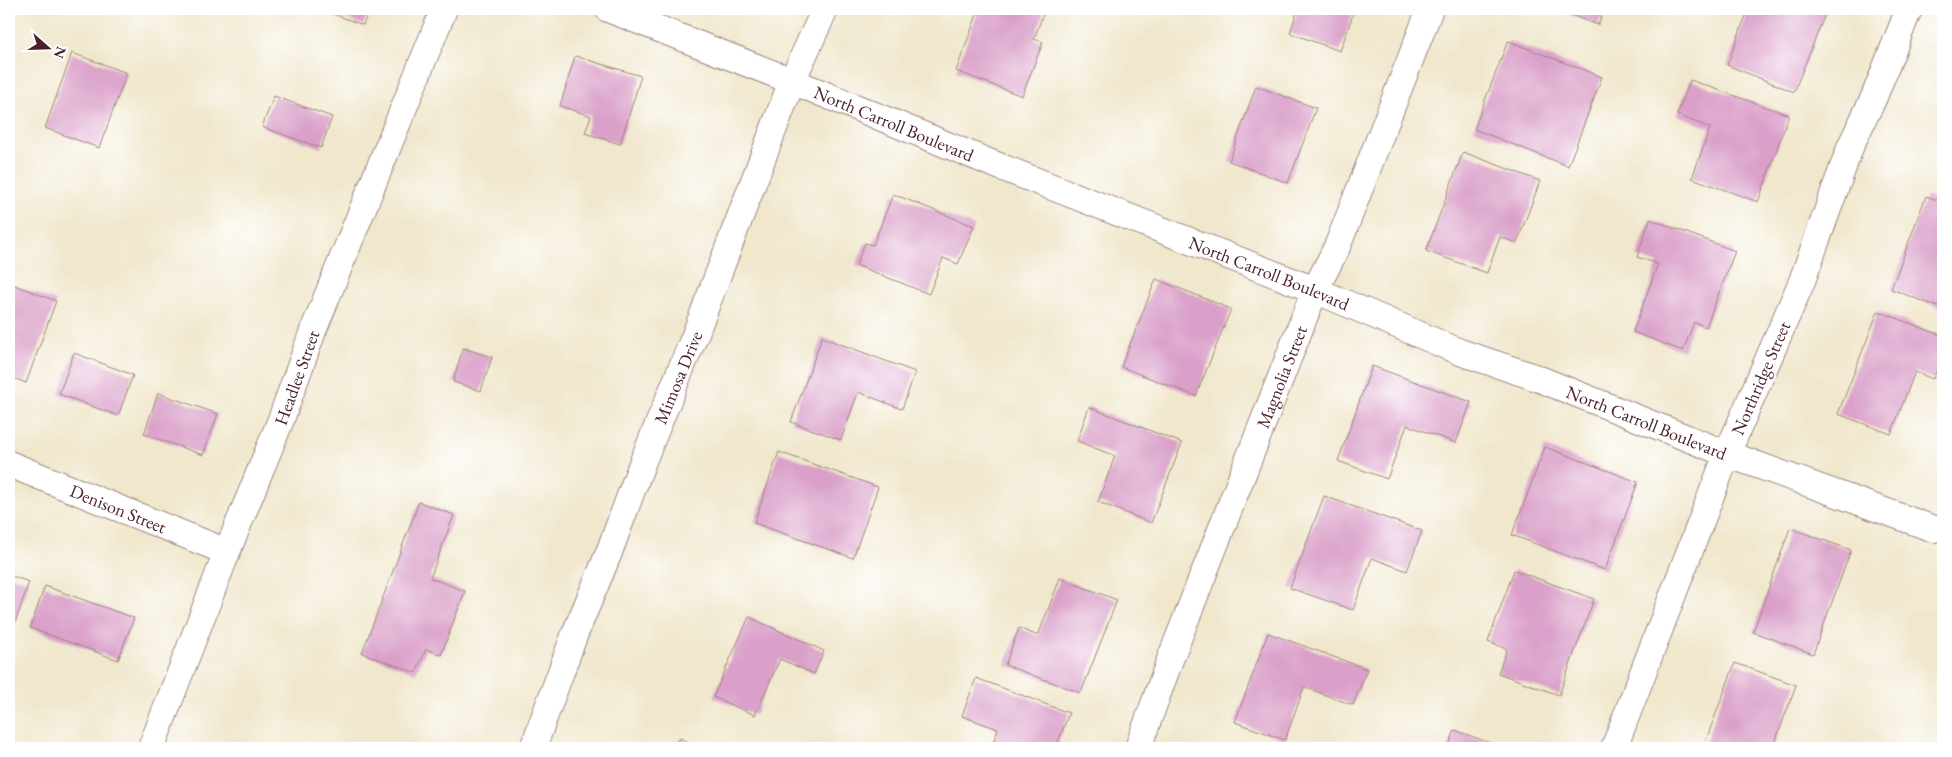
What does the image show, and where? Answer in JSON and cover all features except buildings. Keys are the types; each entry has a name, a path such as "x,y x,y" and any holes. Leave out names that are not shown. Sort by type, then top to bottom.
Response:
{"street":[{"name":"Headlee Street","path":"151,748 280,422 323,307 444,9"},
{"name":"North Carroll Boulevard","path":"608,9 792,81 991,163 1315,290 1460,352 1537,378 1727,454 1934,529"},
{"name":"Mimosa Drive","path":"533,748 574,636 608,555 643,460 695,335 792,81 825,9"},
{"name":"Magnolia Street","path":"1138,748 1171,658 1315,290 1337,247 1430,9"},
{"name":"Northridge Street","path":"1614,748 1727,454 1802,281 1851,145 1874,97 1909,9"},
{"name":"Denison Street","path":"9,464 227,552"}]}
